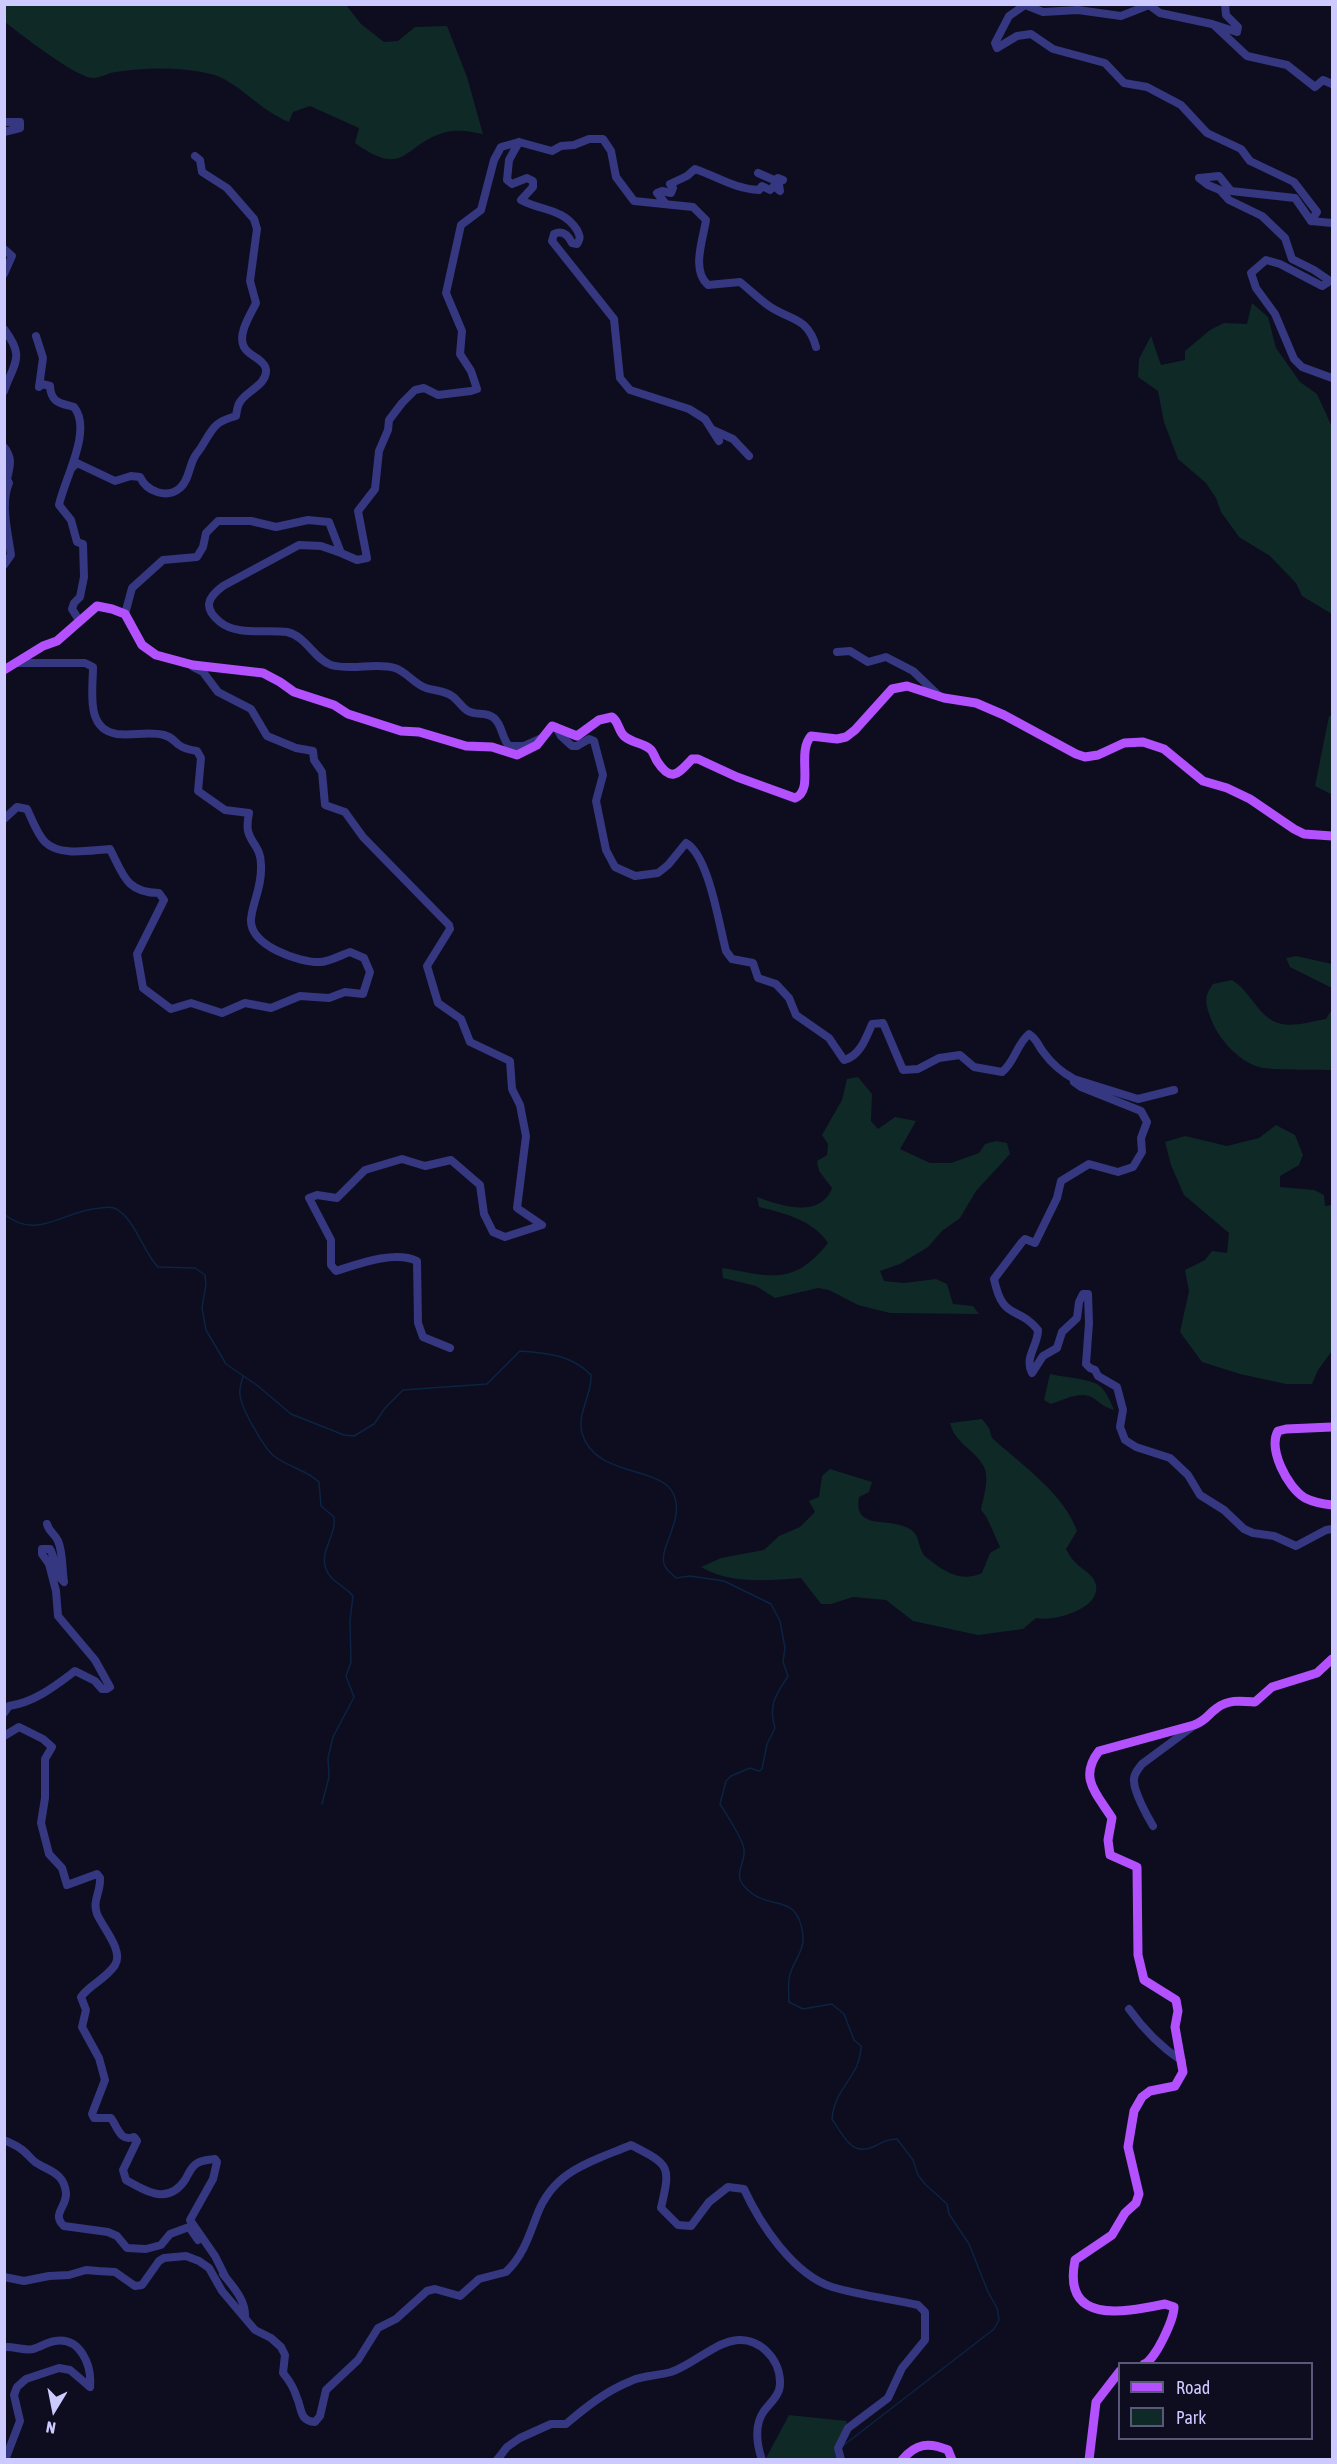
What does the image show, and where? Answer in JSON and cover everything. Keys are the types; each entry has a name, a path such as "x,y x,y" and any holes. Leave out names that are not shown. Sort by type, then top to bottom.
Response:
{"main road":[{"path":"4,670 43,646 57,641 97,606 125,614 147,650 176,662 263,673 294,692 322,701 348,714 401,731 419,732 466,746 492,747 517,755 537,745 552,726 577,736 599,720 612,717 617,721 622,734 651,749 664,772 677,774 692,759 698,759 737,777 795,798 804,789 804,753 806,742 811,736 837,739 846,737 892,688 900,686 976,703 1085,757 1098,755 1136,741 1164,749 1203,781 1227,788 1250,799 1294,830 1304,834 1332,836"},
{"path":"1332,1427 1286,1429 1278,1431 1275,1438 1278,1459 1289,1481 1304,1497 1332,1505"},
{"path":"1149,2362 1156,2353 1160,2340 1172,2319 1174,2307 1165,2304 1104,2312 1089,2307 1078,2293 1072,2277 1075,2260 1112,2235 1125,2213 1136,2203 1139,2194 1128,2147 1134,2111 1142,2097 1150,2091 1175,2086 1183,2072 1175,2027 1178,2011 1176,2000 1144,1980 1138,1955 1137,1867 1110,1855 1108,1840 1112,1818 1089,1781 1089,1770 1092,1760 1099,1751 1206,1721 1217,1707 1236,1700 1255,1702 1272,1687 1317,1673 1332,1659"},
{"path":"1089,2460 1096,2402 1118,2372"},
{"path":"902,2460 914,2448 926,2443 948,2450 952,2460"}],"street":[{"path":"1225,4 1226,15 1238,27 1237,32 1160,13 1149,5 1121,16 1078,10 1043,12 1025,5 1009,16 994,44 997,48 1017,36 1031,34 1053,49 1105,63 1124,83 1147,87 1181,105 1207,133 1241,149 1250,161 1294,182 1317,212 1311,221"},
{"path":"1212,24 1247,56 1287,65 1315,87 1323,80 1332,84"},
{"path":"4,122 20,122 20,128 4,132"},
{"path":"542,738 524,746 509,746 505,741 500,724 492,716 466,710 449,693 424,688 396,668 343,667 331,664 297,636 289,633 227,626 220,622 209,609 208,601 211,595 222,586 299,545 321,546 357,560 367,558 358,511 375,489 379,451 388,430 389,420 415,390 424,388 438,395 477,389 471,371 460,354 462,331 446,293 461,225 481,210 494,160 501,147 519,142 548,151 590,139 603,139 610,151 616,177 634,201 693,207 706,220 698,266 702,280 708,285 740,282 771,308 797,319 810,329 816,347"},
{"path":"519,142 509,160 507,180 512,184 527,178 533,181 533,187 521,200 562,214 579,234 580,240 577,244 572,243 568,235 563,232 554,234 552,241 614,319 620,378 630,390 689,409 705,419 719,441"},
{"path":"72,468 77,464 115,481 131,476 140,477 150,490 174,491 186,481 194,456 208,433 225,419 236,416 238,403 257,387 265,376 266,369 263,363 244,350 242,343 245,326 256,303 250,281 257,229 254,219 227,188 202,172 200,160 195,156"},
{"path":"666,204 657,193 662,191 671,193 674,188 670,184 687,176 695,169 723,179 733,186 759,190 762,186 770,190 774,186 780,190 782,183 759,173"},
{"path":"1332,223 1311,221 1295,198 1231,191 1219,176 1199,178 1220,190 1234,203 1262,216 1285,238 1292,259 1330,281 1322,286 1280,264 1266,260 1251,273 1256,288 1275,314 1294,359 1302,367 1332,378"},
{"path":"4,249 12,256 4,274"},
{"path":"4,329 16,346 17,356 4,391"},
{"path":"36,336 43,358 39,387 42,384 50,386 51,396 56,403 75,407 82,424 72,468 59,505 70,520 77,543 83,544 84,577 80,597 72,609 79,620"},
{"path":"713,430 733,439 749,456"},
{"path":"4,447 11,461 6,490 6,518 11,555 4,565"},
{"path":"125,614 132,588 163,560 197,557 203,547 206,533 218,521 251,520 276,527 308,520 329,522 341,553"},
{"path":"837,652 850,651 868,662 886,657 913,671 938,695"},
{"path":"4,819 17,807 27,809 44,840 53,848 73,851 110,849 130,886 145,893 159,893 164,900 136,954 143,988 171,1009 192,1003 222,1013 245,1003 271,1008 300,996 329,998 345,992 363,994 370,972 364,958 350,952 322,963 289,957 262,941 253,931 251,920 261,885 261,864 260,850 248,832 249,813 225,810 198,791 201,758 197,751 178,745 174,739 164,735 117,734 105,730 95,721 93,667 85,663 14,663"},
{"path":"193,665 203,672 218,692 251,709 267,736 313,751 314,760 322,772 325,805 345,812 363,837 449,925 450,929 427,966 438,1003 461,1019 470,1042 510,1061 512,1089 520,1105 526,1136 518,1208 542,1225 505,1237 493,1232 484,1214 480,1185 451,1160 425,1166 402,1159 365,1170 337,1198 317,1195 309,1198 331,1240 331,1265 336,1271 371,1260 410,1257 417,1261 418,1323 423,1337 450,1348"},
{"path":"556,727 561,736 572,746 577,746 589,739 594,741 603,775 596,801 606,850 615,867 635,876 658,873 668,865 686,843 693,847 705,870 726,951 732,959 753,963 758,978 776,984 789,998 795,1015 829,1038 844,1060 851,1058 862,1046 872,1024 883,1023 903,1070 918,1070 939,1058 960,1055 974,1067 1002,1072 1009,1066 1021,1041 1029,1034 1037,1039 1043,1052 1081,1087 1141,1111 1147,1122 1141,1138 1142,1152 1133,1167 1118,1172 1089,1164 1061,1181 1057,1198 1035,1243 1025,1239 994,1279 1000,1300 1006,1309 1033,1323 1038,1330 1038,1340 1030,1354 1032,1373 1043,1356 1057,1348 1062,1332 1077,1318 1079,1302 1083,1294 1088,1294 1089,1323 1086,1364 1095,1370 1098,1376 1117,1387 1124,1410 1120,1427 1125,1440 1137,1447 1170,1458 1188,1475 1200,1495 1224,1510 1237,1524 1253,1533 1265,1533 1296,1546 1332,1529"},
{"path":"1066,1075 1138,1100 1174,1090"},
{"path":"4,1713 9,1706 22,1704 37,1697 75,1671 95,1681 102,1689 110,1687 95,1660 58,1616 56,1591 49,1564 42,1554 42,1549 50,1550 55,1557 60,1578 64,1582 63,1572 58,1539 48,1529 47,1524"},
{"path":"1153,1826 1146,1815 1134,1782 1136,1772 1142,1764 1194,1725"},
{"path":"4,1736 19,1727 43,1739 52,1747 45,1759 45,1798 41,1823 50,1854 62,1868 67,1885 91,1875 97,1874 100,1878 94,1900 95,1908 116,1950 117,1958 116,1964 102,1980 81,1997 86,2010 82,2027 99,2058 105,2080 92,2114 94,2118 111,2118 122,2137 128,2139 134,2137 137,2141 123,2170 126,2180 156,2194 168,2195 178,2190 194,2165 215,2159 218,2162 213,2180 190,2220 215,2256 225,2276"},
{"path":"1129,2009 1141,2026 1164,2049 1182,2061"},
{"path":"4,2140 22,2149 34,2162 55,2170 63,2181 66,2193 65,2202 58,2214 58,2221 64,2226 108,2232 117,2236 127,2248 137,2250 161,2245 170,2234 189,2227 237,2292 246,2309 245,2317"},
{"path":"4,2277 24,2282 86,2270 115,2272 135,2286 142,2285 155,2266 164,2258 186,2256 209,2268 222,2291 255,2330 271,2338 281,2347 285,2355 283,2373 290,2380 298,2400 299,2411 305,2419 315,2422 320,2416 326,2390 358,2360 378,2328 396,2319 427,2291 435,2289 460,2296 479,2279 508,2271 526,2245 537,2212 554,2184 571,2171 631,2145 657,2158 666,2167 667,2180 662,2208 678,2225 691,2226 709,2202 728,2187 744,2189 773,2241 812,2277 831,2287 918,2304 925,2312 925,2340 902,2368 888,2397 848,2428 838,2448 842,2460"},
{"path":"497,2460 514,2442 551,2424 566,2424 592,2401 632,2380 670,2372 698,2360 731,2341 742,2340 763,2347 770,2354 780,2384 775,2398 762,2414 757,2429 758,2449 762,2460"},
{"path":"4,2347 30,2349 48,2342 67,2341 74,2344 82,2353 91,2374 90,2387 69,2370 59,2368 26,2379 17,2387 14,2395 20,2421 5,2460"}],"green space":[{"path":"4,5 346,5 361,24 384,42 398,41 415,27 447,26 467,77 483,134 446,132 432,137 404,156 385,159 355,143 359,128 310,106 293,112 289,122 268,111 230,83 211,74 176,69 139,69 96,78 85,76 49,54 5,22"},
{"path":"1252,303 1268,317 1276,348 1300,382 1317,394 1332,427 1332,614 1302,596 1296,583 1270,556 1239,537 1221,512 1216,498 1206,483 1178,459 1164,422 1158,391 1138,377 1139,359 1151,336 1161,365 1185,360 1185,351 1210,330 1224,323 1247,324"},
{"path":"1329,716 1332,716 1332,794 1315,786"},
{"path":"1296,956 1332,964 1332,988 1290,967 1286,958"},
{"path":"1232,980 1245,991 1263,1013 1278,1023 1295,1025 1326,1019 1332,1009 1332,1070 1259,1067 1236,1054 1214,1026 1206,1001 1213,984"},
{"path":"858,1077 872,1094 871,1121 878,1129 895,1117 916,1121 900,1149 930,1163 951,1163 979,1153 985,1144 996,1141 1007,1143 1010,1154 976,1191 960,1218 942,1231 928,1247 900,1264 880,1271 884,1281 904,1283 936,1279 947,1284 953,1304 973,1306 979,1314 890,1313 858,1305 829,1290 818,1288 775,1298 756,1286 723,1278 722,1268 767,1275 792,1272 803,1267 828,1243 822,1235 806,1223 759,1207 757,1197 799,1208 819,1204 826,1198 832,1188 819,1171 817,1161 827,1155 828,1144 822,1135 842,1100 847,1079"},
{"path":"1276,1125 1295,1135 1303,1155 1299,1165 1280,1176 1280,1187 1314,1190 1324,1195 1325,1206 1332,1205 1332,1351 1318,1370 1312,1384 1286,1384 1240,1374 1202,1362 1180,1332 1189,1291 1185,1270 1205,1260 1212,1251 1227,1253 1229,1233 1184,1195 1171,1165 1165,1142 1185,1136 1227,1146 1259,1138"},
{"path":"1050,1374 1086,1380 1099,1385 1114,1410 1083,1395 1072,1396 1051,1404 1044,1400"},
{"path":"982,1419 989,1428 992,1438 1052,1492 1071,1518 1077,1531 1066,1549 1074,1561 1091,1576 1096,1585 1096,1593 1084,1607 1064,1616 1036,1618 1023,1629 978,1635 913,1621 886,1600 853,1597 831,1604 821,1604 801,1578 737,1579 713,1573 701,1567 721,1558 764,1550 779,1536 800,1527 815,1512 809,1501 819,1497 822,1476 830,1469 872,1482 869,1492 859,1497 861,1515 874,1521 908,1528 917,1537 925,1556 952,1574 969,1577 982,1573 990,1553 1000,1547 981,1510 986,1472 976,1456 956,1436 950,1423"},
{"path":"789,2415 847,2421 836,2459 765,2460"}],"waterway":[{"path":"4,1214 16,1222 40,1225 75,1213 104,1207 114,1208 121,1212 133,1226 158,1267 195,1268 205,1275 206,1284 202,1308 206,1330 226,1364 258,1386 291,1414 344,1435 354,1436 374,1424 385,1408 403,1390 487,1384 520,1351 549,1354 576,1363 591,1375 591,1383 581,1418 582,1433 589,1447 599,1457 613,1464 666,1484 673,1493 676,1502 675,1522 663,1557 668,1570 676,1578 690,1576 724,1581 771,1604 780,1621 785,1648 783,1662 788,1676 774,1700 772,1712 775,1728 767,1744 762,1769 759,1771 750,1768 731,1776 726,1781 720,1804 743,1845 744,1854 739,1873 741,1882 754,1895 788,1907 795,1912 800,1921 803,1941 790,1973 789,2002 803,2009 832,2004 844,2014 854,2040 861,2046 860,2057 838,2098 832,2119 844,2138 860,2149 867,2149 897,2139 913,2160 918,2175 947,2204 949,2214 969,2244 988,2292 997,2308 999,2320 994,2329 844,2445"},
{"path":"243,1377 240,1386 241,1401 259,1437 279,1460 309,1474 319,1482 321,1506 334,1517 333,1530 326,1549 324,1562 326,1569 331,1577 353,1596 350,1621 351,1662 346,1676 354,1697 333,1737 328,1758 329,1777 322,1804"},
{"path":"831,2460 836,2451"}]}
